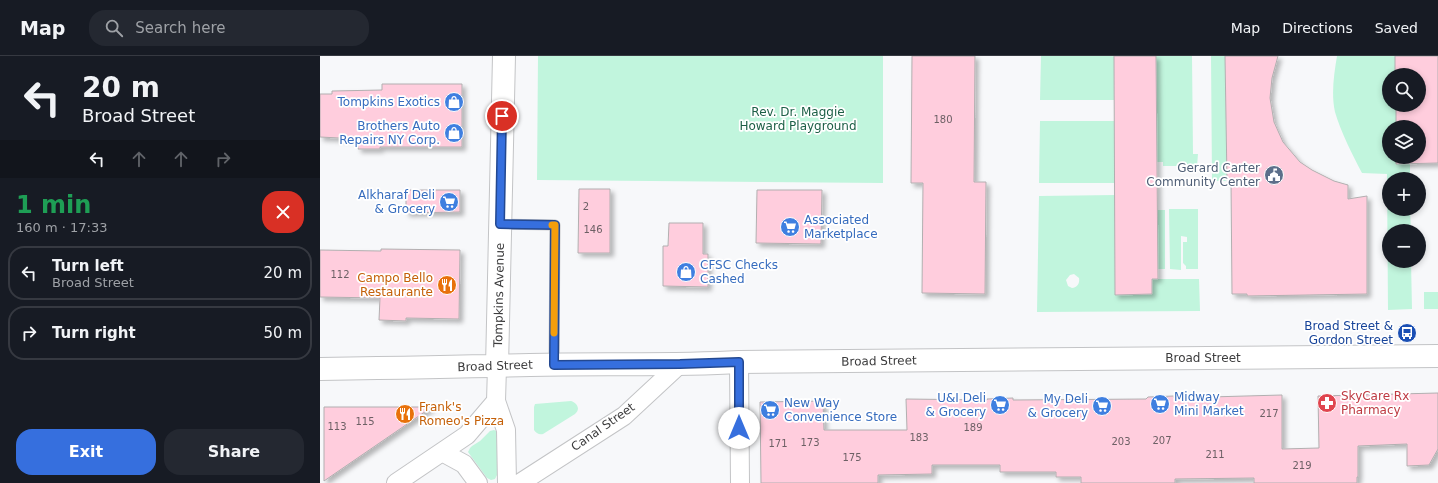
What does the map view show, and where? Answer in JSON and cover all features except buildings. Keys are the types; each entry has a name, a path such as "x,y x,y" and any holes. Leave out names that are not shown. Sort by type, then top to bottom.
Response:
{"street":[{"name":"Tompkins Avenue","path":"498,367 504,56"},
{"name":"Broad Street","path":"320,369 739,362 1438,356"},
{"path":"739,362 740,483"},
{"name":"Canal Street","path":"520,483 624,416 680,364"},
{"path":"498,367 496,401 506,430 507,483"},
{"path":"396,483 467,435 496,401"},
{"path":"442,452 464,464 478,483"}],"lane":[{"path":"500,224 555,225 554,365"}],"green space":[{"name":"Rev. Dr. Maggie Howard Playground","path":"538,56 883,56 883,183 537,180"},
{"path":"1041,56 1114,56 1114,100 1040,100"},
{"path":"1156,56 1192,56 1193,154 1198,154 1197,166 1163,166 1163,162 1157,162"},
{"path":"1211,56 1225,56 1227,181 1212,181"},
{"path":"1337,56 1395,56 1395,68 1382,68 1382,112 1396,112 1396,120 1382,120 1382,164 1410,164 1410,172 1382,172 1382,174 1362,173 1343,135 1337,119 1333,98"},
{"path":"1040,121 1114,121 1115,183 1039,183"},
{"path":"1115,195 1116,295 1152,294 1152,279 1199,279 1200,311 1037,312 1039,196","holes":["1074,274 1079,278 1079,284 1077,286 1072,288 1068,286 1066,280 1070,275"]},
{"path":"1169,209 1198,209 1198,269 1186,269 1186,266 1183,263 1183,242 1187,242 1187,237 1181,236 1181,270 1170,269"},
{"path":"1157,210 1165,210 1165,269 1157,269"},
{"path":"1387,216 1410,216 1411,224 1387,224"},
{"path":"1388,268 1411,268 1412,309 1388,310"},
{"path":"1424,292 1438,292 1438,309 1424,309"},
{"path":"571,401 578,406 578,410 575,414 543,434 539,434 534,430 535,404"},
{"path":"494,430 498,432 498,473 495,479 491,480 487,478 468,452 472,446 480,441 490,431"}],"slow traffic":[{"path":"552,225 555,225 554,333"}],"place":[{"name":"Tompkins Exotics","path":"454,102"},
{"name":"Brothers Auto Repairs NY Corp.","path":"454,133"},
{"name":"Gerard Carter Community Center","path":"1274,175"},
{"name":"Alkharaf Deli & Grocery","path":"449,202"},
{"name":"Associated Marketplace","path":"790,227"},
{"name":"CFSC Checks Cashed","path":"686,272"},
{"name":"Campo Bello Restaurante","path":"447,285"},
{"name":"Broad Street & Gordon Street","path":"1407,333"},
{"name":"SkyCare Rx Pharmacy","path":"1327,403"},
{"name":"Midway Mini Market","path":"1160,404"},
{"name":"U&I Deli & Grocery","path":"1000,405"},
{"name":"My Deli & Grocery","path":"1102,406"},
{"name":"New Way Convenience Store","path":"770,410"},
{"name":"Frank's Romeo's Pizza","path":"405,414"}],"route":[{"path":"502,116 500,224 555,225 554,365 739,362 739,428"}]}
